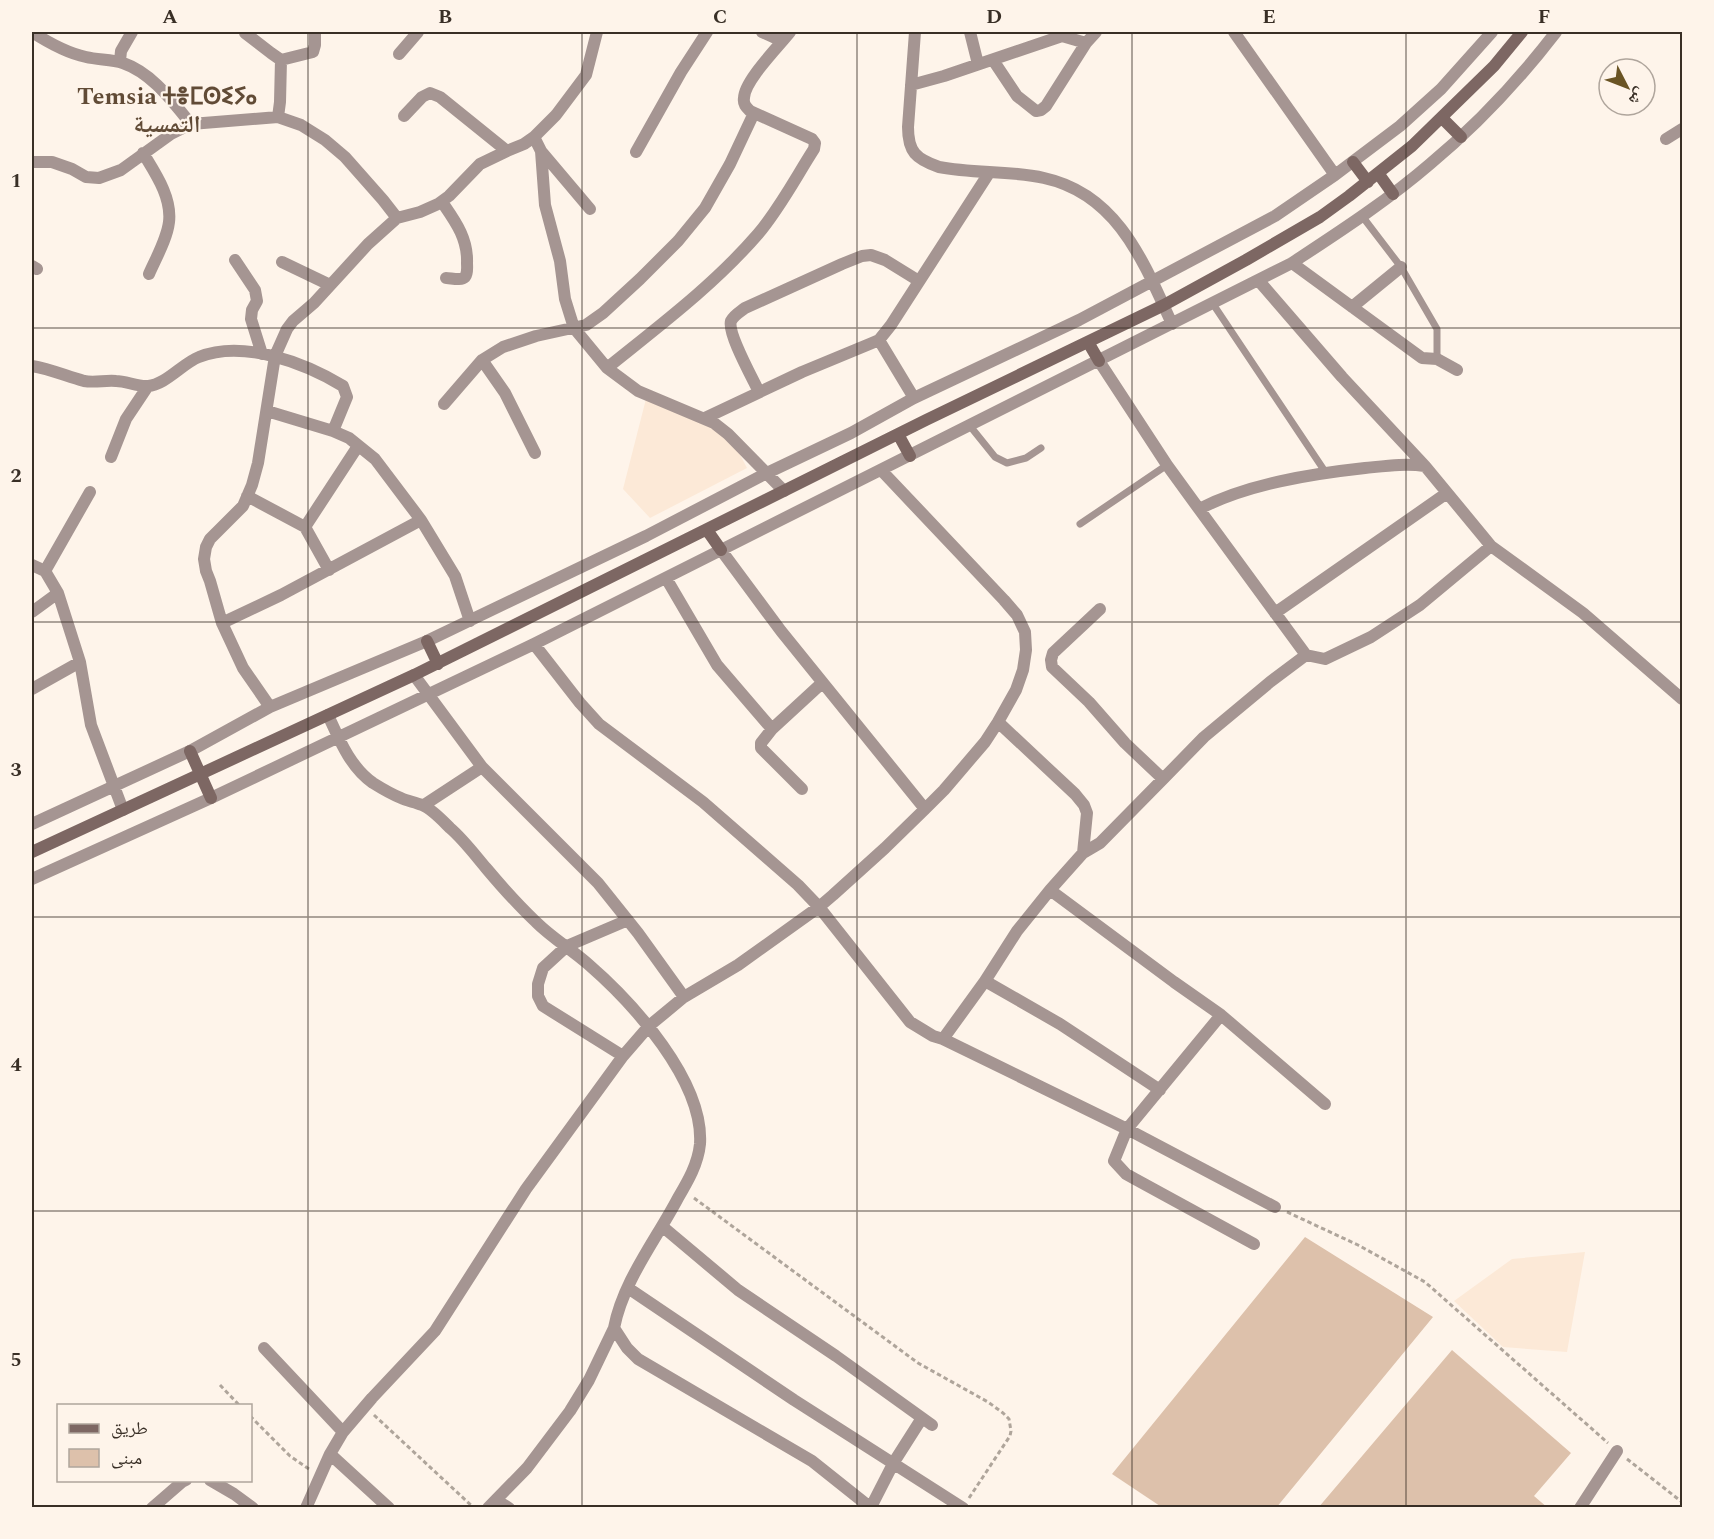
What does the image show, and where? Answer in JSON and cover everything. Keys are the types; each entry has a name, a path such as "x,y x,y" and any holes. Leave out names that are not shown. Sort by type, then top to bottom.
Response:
{"main road":[{"path":"32,852 438,664 898,434 1164,305 1320,217 1368,182 1413,146 1442,118 1494,66 1522,32"},
{"path":"1442,118 1461,137"},
{"path":"1353,162 1368,182"},
{"path":"1378,173 1393,194"},
{"path":"1088,342 1099,361"},
{"path":"898,434 910,456"},
{"path":"707,530 721,550"},
{"path":"427,641 438,664"},
{"path":"190,751 211,798"}],"street":[{"path":"32,32 50,44 76,55 120,61 140,71 154,82 191,124"},
{"path":"120,61 122,51 132,32"},
{"path":"281,60 313,52 315,32"},
{"path":"399,54 417,32"},
{"path":"268,355 286,329 368,244 397,218 420,212 442,202 480,164 534,137 556,115 586,75 597,32"},
{"path":"636,152 681,72 707,32"},
{"path":"607,368 688,303 742,252 774,212 814,149 815,143 812,139 754,113 745,106 744,93 757,72 786,36 762,32"},
{"path":"915,32 908,137 912,152 939,167 1044,178 1077,189 1095,202 1132,241 1172,324"},
{"path":"970,32 978,64"},
{"path":"993,60 1017,96 1030,108 1036,111 1041,110 1046,106 1086,43 1096,32"},
{"path":"1234,32 1335,175"},
{"path":"32,824 190,751 270,707 427,641 646,536 914,399 1079,320 1275,216 1400,126 1441,89 1492,32"},
{"path":"32,879 211,798 534,644 1292,263 1393,194 1461,137 1514,82 1556,32"},
{"path":"245,33 281,60"},
{"path":"911,84 944,76 1062,36 1086,43"},
{"path":"278,117 281,60"},
{"path":"404,116 429,93 440,97 507,151"},
{"path":"444,404 482,360 503,347 553,331 586,325 603,313 640,279 692,226 705,208 730,164 754,113"},
{"path":"32,162 52,162 86,177 99,178 121,170 171,134 191,124 278,117 301,125 325,140 345,157 397,218"},
{"path":"1666,139 1683,129"},
{"path":"534,137 541,151 590,209"},
{"path":"541,151 545,205 574,328 607,368 639,391 714,423 728,434 784,491"},
{"path":"143,153 159,178 169,211 166,234 149,274"},
{"path":"705,418 879,340 891,325 988,173"},
{"path":"442,202 462,233 467,255 465,277 462,279 446,278"},
{"path":"759,392 731,332 732,319 745,308 862,256 871,255 885,260 919,281"},
{"path":"236,260 255,290 257,301 252,310 251,319 268,355 267,411 258,463 243,506 210,539 204,559 222,623 243,668 270,707"},
{"path":"282,262 330,285"},
{"path":"1292,263 1422,358 1437,359 1457,370"},
{"path":"1352,307 1401,267"},
{"path":"1259,281 1342,377 1425,466 1491,546 1583,613 1683,699"},
{"path":"879,340 914,399"},
{"path":"32,366 57,371 85,381 117,381 148,386 161,381 198,357 229,351 268,355 306,367 343,386 347,397 333,430"},
{"path":"482,360 505,393 535,453"},
{"path":"1099,361 1167,465 1306,655 1325,659 1371,637 1420,605 1491,546"},
{"path":"111,457 126,419 148,386"},
{"path":"267,411 333,430 349,438 375,459 421,520 455,576 470,621"},
{"path":"305,527 358,446"},
{"path":"1199,509 1220,498 1326,473 1400,465 1425,466"},
{"path":"306,1508 330,1454 343,1432 435,1331 526,1189 623,1056 650,1026 684,997 738,965 819,907 885,848 925,809 985,742 1016,690 1023,670 1026,650 1025,632 1017,615 881,470"},
{"path":"45,571 90,492"},
{"path":"1275,613 1446,493"},
{"path":"247,496 305,527 329,570"},
{"path":"222,623 281,595 421,520"},
{"path":"721,550 822,683 925,809"},
{"path":"32,565 45,571 58,593 80,662 92,725 123,810"},
{"path":"666,578 717,665 772,729"},
{"path":"32,612 58,593"},
{"path":"1100,609 1053,653 1052,667 1163,779"},
{"path":"534,644 599,724 703,802 798,885 819,907 910,1022 933,1036 943,1038 1127,1129 1275,1207"},
{"path":"943,1038 985,981 1017,931 1083,853 1100,843 1204,737 1306,655"},
{"path":"32,689 80,662"},
{"path":"414,675 482,767 598,883 684,997"},
{"path":"802,789 761,748 761,743 772,729 822,683"},
{"path":"328,715 348,756 372,782 401,798 424,805 452,829 535,921 589,965 624,998 650,1026 684,1079 696,1110 700,1147 695,1166 628,1288 618,1312 615,1328 589,1380 570,1411 527,1468 492,1504"},
{"path":"998,722 1084,805 1087,823 1083,853"},
{"path":"424,805 482,767"},
{"path":"1050,890 1221,1015 1325,1104"},
{"path":"623,1056 543,1006 538,996 538,984 543,968 567,946 628,920"},
{"path":"985,981 1060,1024 1160,1090"},
{"path":"1221,1015 1127,1129 1114,1161 1117,1166 1135,1179 1254,1244"},
{"path":"615,1328 627,1348 638,1359 812,1461 871,1508 894,1462 927,1422 836,1356 738,1290 663,1227"},
{"path":"628,1288 794,1400 963,1507"},
{"path":"264,1348 343,1432"},
{"path":"1580,1508 1617,1451"},
{"path":"330,1454 389,1508"},
{"path":"152,1508 183,1482"},
{"path":"213,1482 253,1508"},
{"path":"492,1504 509,1508"}],"lane":[{"path":"1362,216 1401,267 1437,330 1437,359"},
{"path":"1213,304 1326,473"},
{"path":"970,426 995,458 1007,463 1026,458 1041,448"},
{"path":"1080,524 1167,465"}],"path":[{"path":"683,1190 918,1363 988,1402 1009,1419 1010,1436 963,1507"},
{"path":"1275,1207 1358,1245 1425,1282 1576,1417 1683,1502"},
{"path":"220,1385 238,1404"},
{"path":"365,1407 474,1508"},
{"path":"252,1418 290,1456 320,1477"}],"shaded area":[{"path":"647,395 718,426 735,445 747,468 650,518 623,489"},
{"path":"1585,1252 1567,1352 1503,1347 1454,1301 1512,1259"}],"building":[{"path":"1305,1237 1433,1317 1276,1508 1163,1508 1112,1474"},
{"path":"1452,1350 1571,1453 1534,1496 1548,1508 1318,1508"}],"district":[{"name":"Temsia ⵜⴻⵎⵙⵉⵢⴰ التمسية","path":"167,111"}]}
